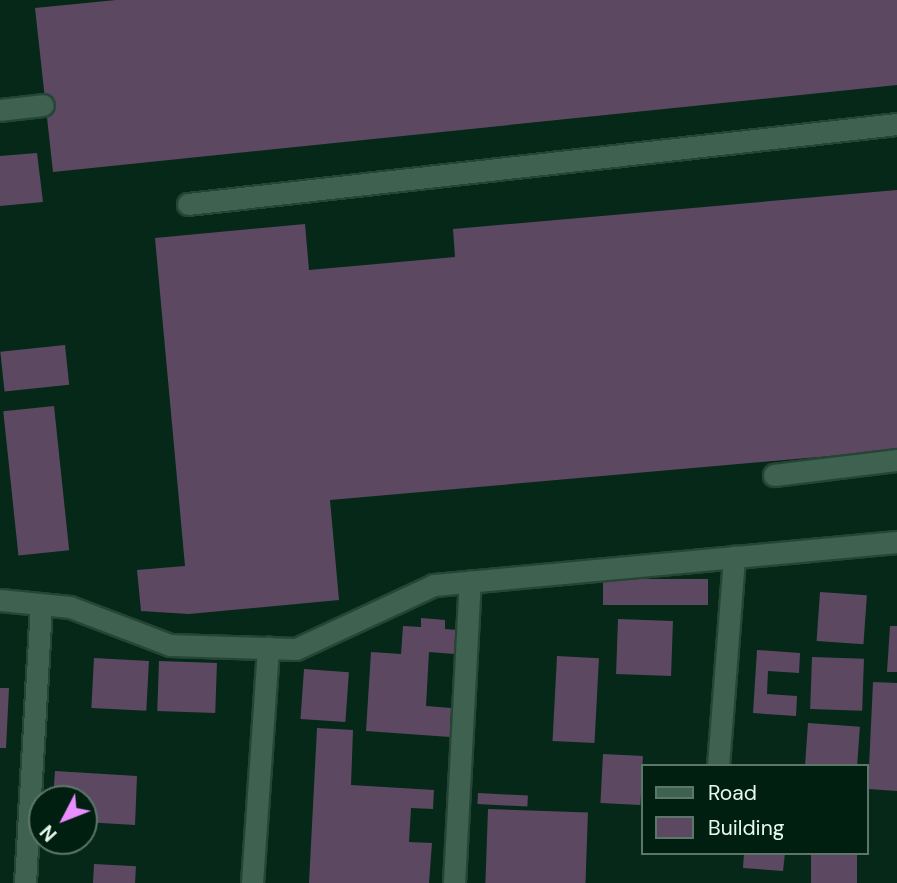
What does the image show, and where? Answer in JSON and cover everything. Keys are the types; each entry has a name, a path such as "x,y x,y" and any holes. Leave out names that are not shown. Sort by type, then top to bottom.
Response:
{"street":[{"path":"0,110 43,105"},
{"path":"188,204 897,124"},
{"path":"774,475 897,460"},
{"path":"0,600 70,607 170,645 296,649 434,585 897,542"},
{"path":"718,764 734,557"},
{"path":"454,883 470,582"},
{"path":"25,883 41,604"},
{"path":"252,883 268,648"}],"building":[{"path":"116,0 897,0 897,85 53,172 35,8"},
{"path":"37,153 43,202 0,206 0,156"},
{"path":"897,190 897,450 330,500 339,600 189,614 141,611 137,570 185,566 155,238 305,224 309,270 455,257 453,229"},
{"path":"65,345 69,385 5,392 0,352"},
{"path":"54,406 69,550 18,556 3,411"},
{"path":"603,579 708,579 708,605 603,605"},
{"path":"820,592 867,595 863,644 817,641"},
{"path":"421,618 445,620 445,629 457,630 455,654 429,652 426,706 451,708 450,737 366,731 371,652 401,654 403,626 421,627"},
{"path":"618,619 673,621 671,676 616,674"},
{"path":"890,626 897,626 897,672 887,672"},
{"path":"757,650 800,653 799,673 768,671 767,694 797,696 796,716 753,713"},
{"path":"557,656 599,658 594,743 553,741"},
{"path":"812,657 864,659 862,711 810,709"},
{"path":"94,658 149,661 146,711 91,708"},
{"path":"159,661 217,663 215,713 157,711"},
{"path":"304,669 349,672 345,722 301,719"},
{"path":"873,682 897,683 897,791 869,789"},
{"path":"0,688 9,688 6,748 0,748"},
{"path":"808,723 860,727 857,764 805,764"},
{"path":"317,728 353,730 351,785 434,790 433,809 411,808 409,842 432,843 429,883 309,883"},
{"path":"603,754 643,756 640,805 600,803"},
{"path":"55,771 137,776 135,825 98,823 98,785 54,785"},
{"path":"478,793 528,796 527,807 477,804"},
{"path":"488,809 588,812 585,883 485,883"},
{"path":"744,855 785,855 783,871 743,868"},
{"path":"811,855 857,855 857,883 811,883"},
{"path":"94,864 136,866 135,883 93,883"}]}
